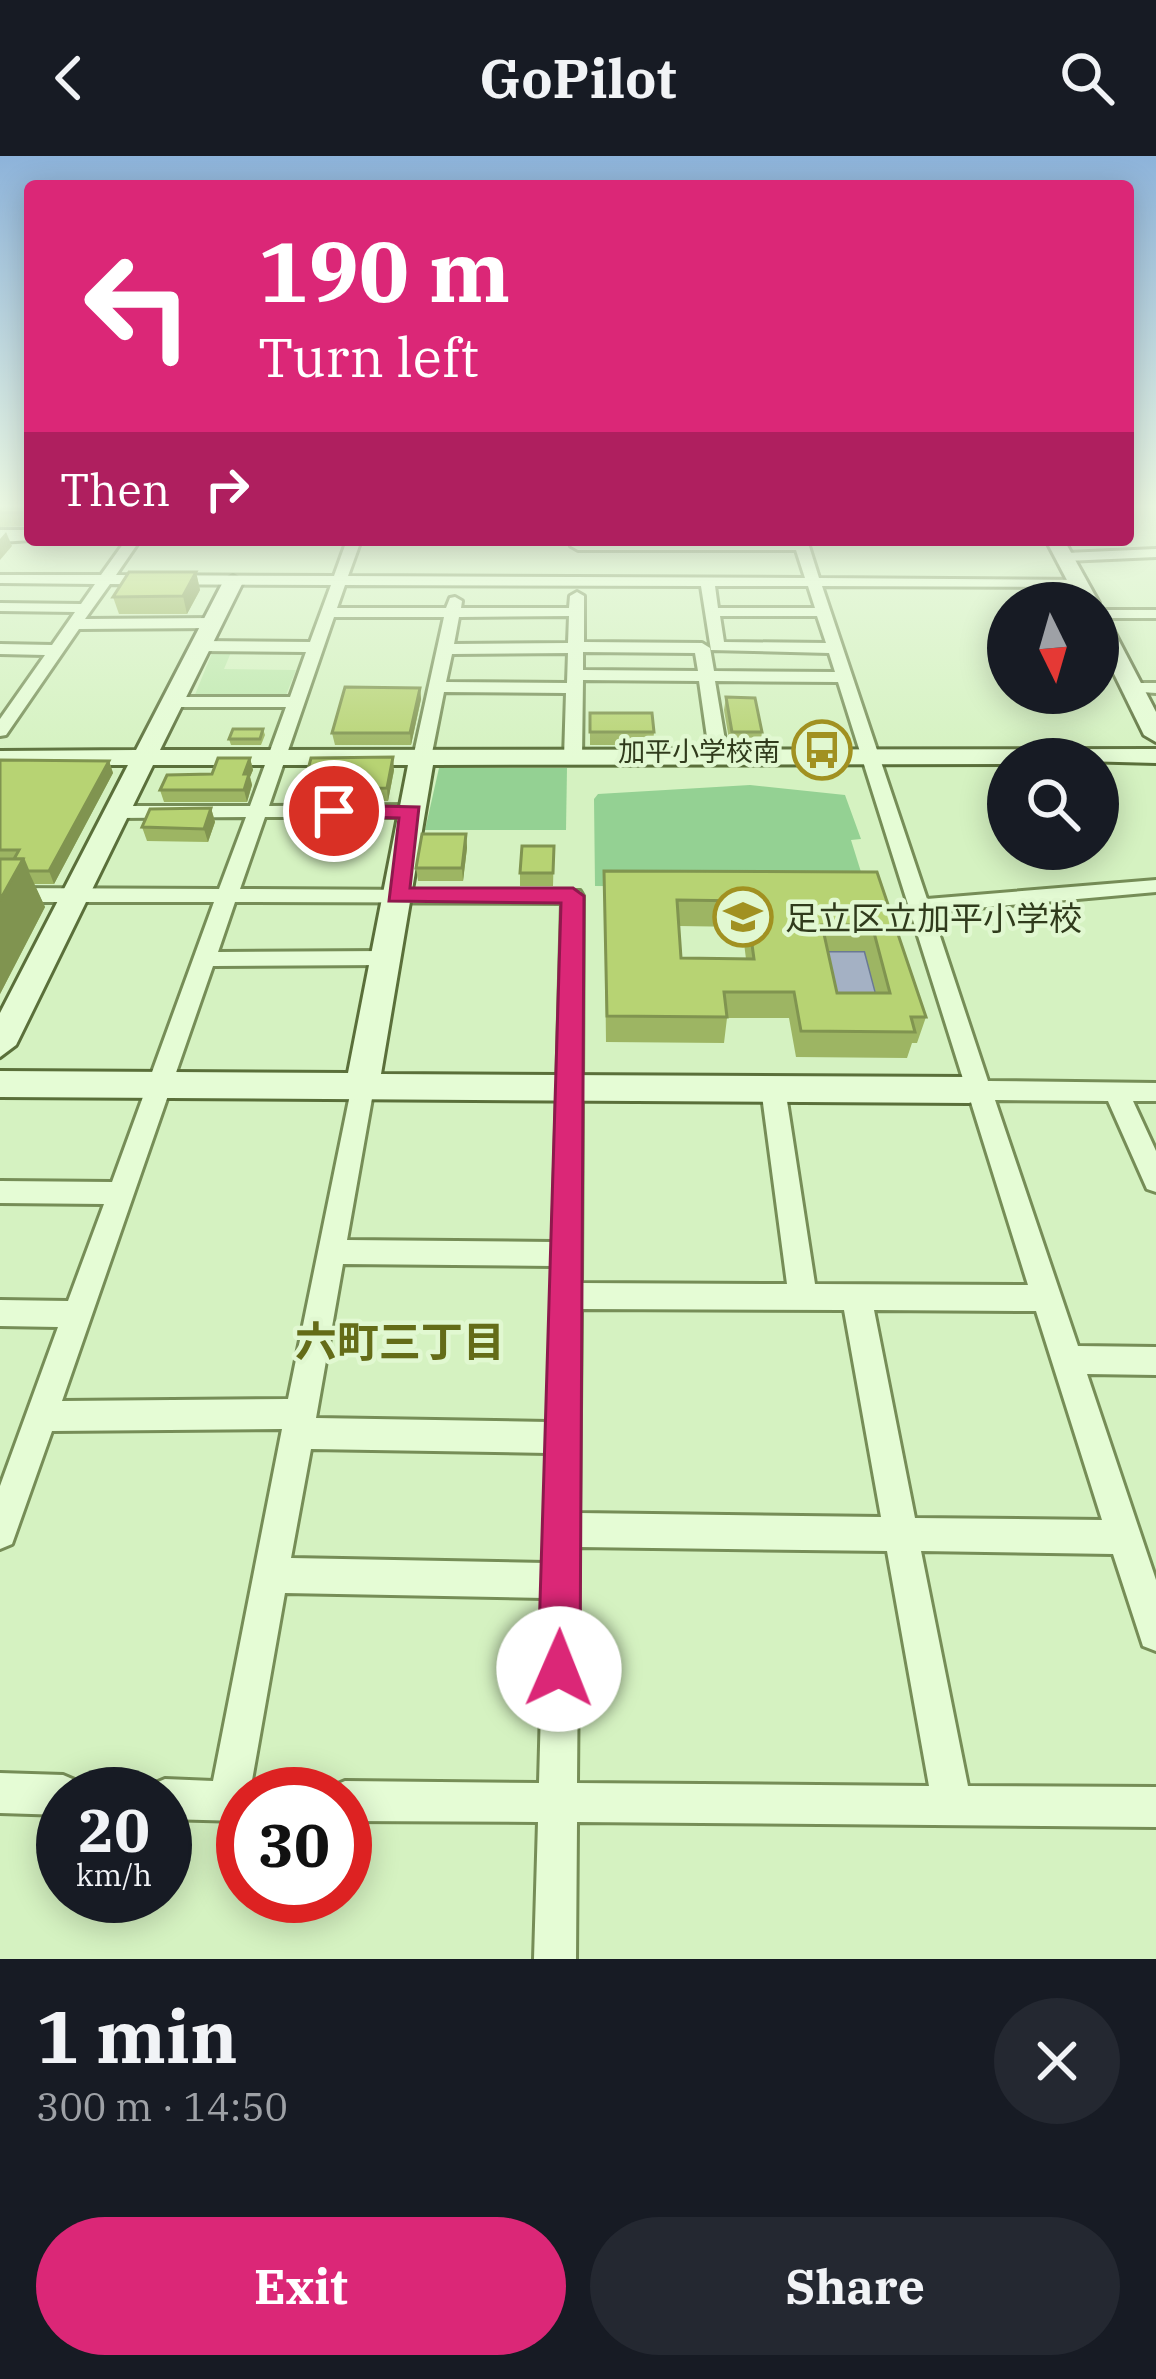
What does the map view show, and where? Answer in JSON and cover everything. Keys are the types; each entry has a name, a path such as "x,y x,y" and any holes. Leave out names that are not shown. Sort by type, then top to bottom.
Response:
{"street":[{"path":"0,730 96,592"},
{"path":"0,1045 228,592"},
{"path":"0,1532 10,1474 41,1416 336,592"},
{"path":"241,1767 269,1575 411,811 456,592"},
{"path":"573,758 578,592"},
{"path":"709,592 712,612 707,676 719,758"},
{"path":"817,592 974,1091 1156,1633"},
{"path":"0,608 85,608"},
{"path":"328,613 577,612"},
{"path":"712,612 823,612"},
{"path":"1119,616 1156,614"},
{"path":"74,623 316,647"},
{"path":"445,649 835,648"},
{"path":"0,649 56,650"},
{"path":"1119,649 1144,688 1156,735"},
{"path":"436,687 707,676 844,677"},
{"path":"173,702 297,702"},
{"path":"0,758 1156,755"},
{"path":"118,812 411,811"},
{"path":"916,907 1156,886"},
{"path":"0,895 573,896 555,1959"},
{"path":"204,958 385,958"},
{"path":"0,1084 1156,1092"},
{"path":"773,1088 803,1298"},
{"path":"1117,1092 1156,1181"},
{"path":"0,1192 121,1193"},
{"path":"331,1252 566,1254"},
{"path":"565,1296 1047,1298"},
{"path":"857,1299 952,1805"},
{"path":"0,1313 77,1314"},
{"path":"1068,1360 1156,1361"},
{"path":"41,1416 563,1438"},
{"path":"561,1530 1126,1537"},
{"path":"269,1575 560,1581"},
{"path":"0,1793 36,1795"},
{"path":"372,1801 1156,1807"}],"green space":[{"path":"232,650 224,669 296,670 286,695 194,697 212,653"},
{"path":"439,768 567,768 566,830 425,830"},
{"path":"750,785 845,795 861,839 851,840 866,888 595,886 594,799 598,794"}],"water":[{"path":"816,951 865,951 883,1019 831,1019"}],"building":[{"path":"116,592 185,592 183,596 113,597"},
{"path":"345,687 420,688 410,733 332,733"},
{"path":"726,697 755,698 762,732 732,732"},
{"path":"590,713 652,713 654,732 590,732"},
{"path":"233,729 263,729 260,739 229,739"},
{"path":"393,757 387,788 303,789 311,758"},
{"path":"218,758 250,758 244,790 160,790 167,775 212,774"},
{"path":"0,760 109,761 49,871 28,871 23,859 14,859 19,850 0,850"},
{"path":"211,808 204,829 142,827 150,809"},
{"path":"422,834 466,834 462,868 416,868"},
{"path":"522,846 554,846 553,873 520,873"},
{"path":"0,859 23,859 0,900"},
{"path":"604,871 877,872 926,1017 911,1017 915,1032 801,1031 794,992 724,992 727,1017 607,1016","holes":["677,900 746,901 754,959 681,958","822,925 872,925 890,993 837,993"]}],"place":[{"name":"加平小学校南","path":"822,750"},
{"name":"足立区立加平小学校","path":"743,917"}],"district":[{"name":"六町三丁目","path":"400,1341"}],"route":[{"path":"334,811 411,811 397,896 573,896 559,1669"}]}
